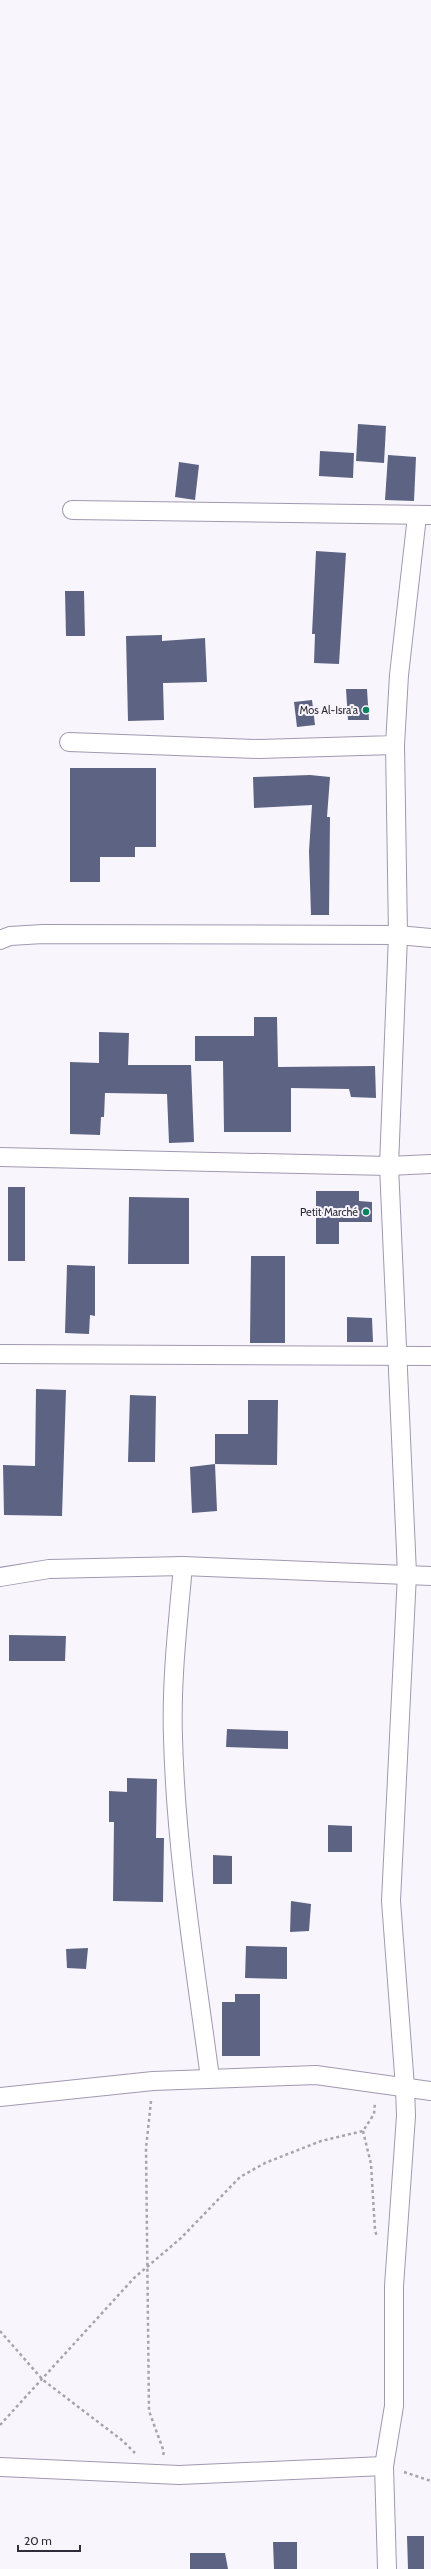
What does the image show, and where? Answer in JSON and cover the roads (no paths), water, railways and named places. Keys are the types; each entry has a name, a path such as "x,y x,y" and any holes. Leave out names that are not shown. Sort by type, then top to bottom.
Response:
{"street":[{"path":"72,510 424,516 399,675 395,745 398,935 389,1166 407,1574 391,1901 406,2086 406,2116 394,2286 394,2406 384,2466 387,2569"},
{"path":"69,742 259,749 395,745"},
{"path":"0,940 10,936 43,934 398,935 431,938"},
{"path":"0,1157 389,1166 431,1164"},
{"path":"0,1354 431,1356"},
{"path":"183,1566 176,1641 172,1736 177,1833 210,2078"},
{"path":"0,1577 49,1569 183,1566 349,1574 407,1574 431,1576"},
{"path":"0,2097 153,2081 316,2075 378,2084 406,2086 431,2091"},
{"path":"0,2467 157,2475 384,2466"}],"place":[{"name":"Mos Al-Isra'a","path":"366,710"},
{"name":"Petit Marché","path":"366,1212"}]}
